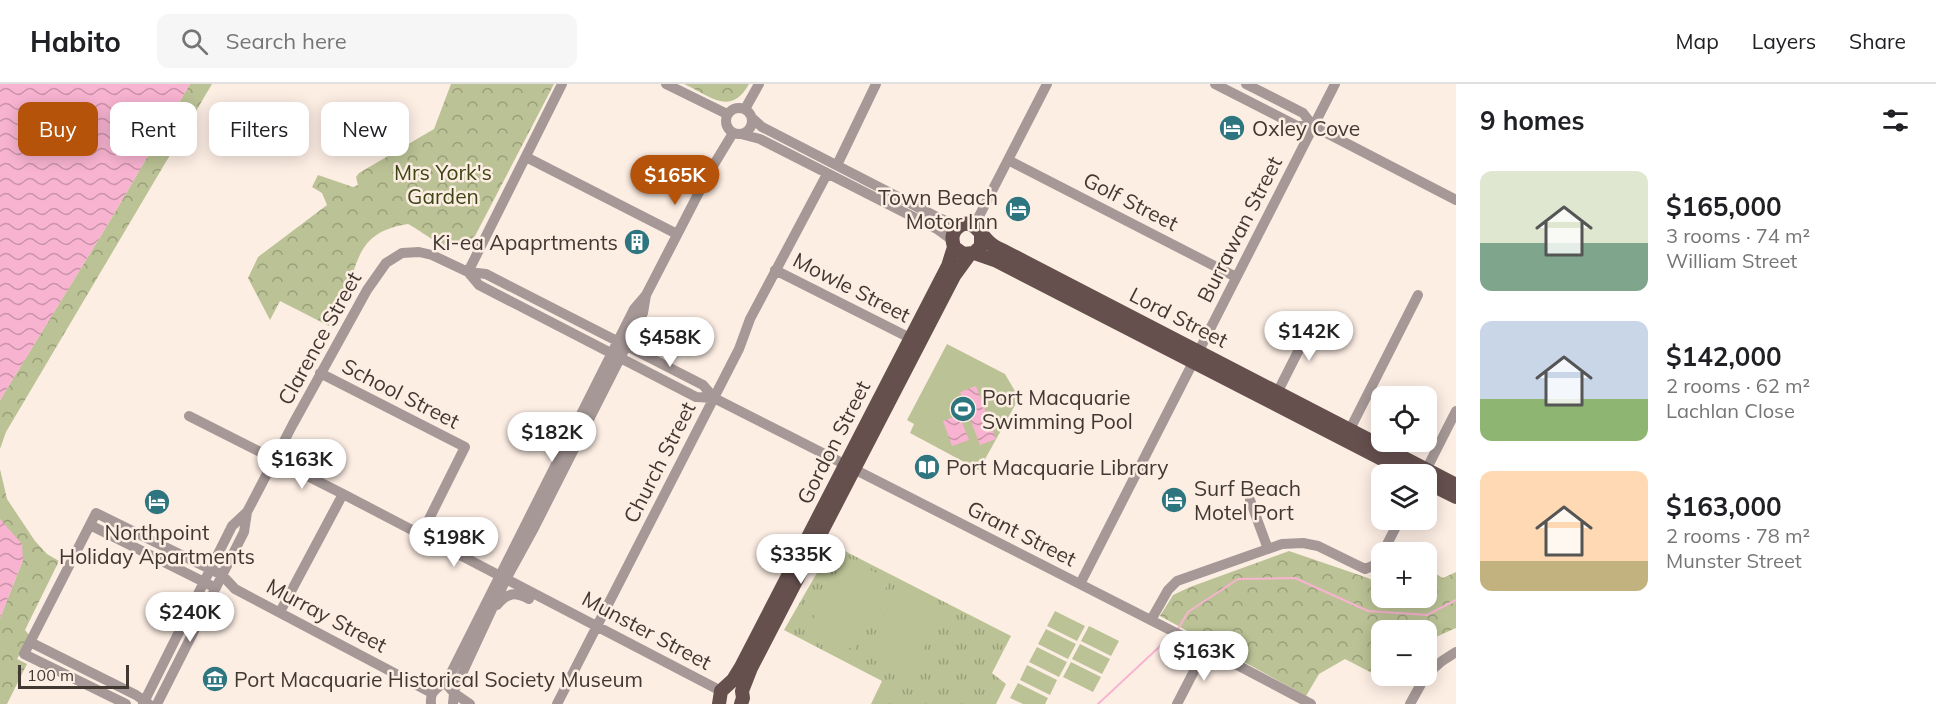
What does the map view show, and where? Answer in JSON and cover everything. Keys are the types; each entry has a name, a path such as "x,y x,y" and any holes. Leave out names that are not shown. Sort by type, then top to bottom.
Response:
{"main road":[{"path":"973,228 981,246 972,253 963,254 953,243 956,229 973,228"},
{"name":"Lord Street","path":"973,228 1002,250 1195,356"},
{"name":"Gordon Street","path":"743,700 751,668 910,339 948,266 953,243"},
{"name":"Lord Street","path":"972,253 997,261 1195,356 1404,464"},
{"name":"Gordon Street","path":"722,697 741,667 954,276 972,253"},
{"name":"Lord Street","path":"1347,435 1395,464"},
{"name":"Lord Street","path":"1437,479 1456,485"},
{"name":"Lord Street","path":"1437,483 1456,497"},
{"path":"722,697 736,685 743,700"}],"street":[{"path":"468,272 562,84"},
{"path":"666,84 727,114"},
{"path":"432,701 435,688 441,685 452,671 503,578 622,344 643,314 646,295 710,171 737,133 749,130 749,113 759,84"},
{"path":"837,165 876,84"},
{"path":"973,228 1047,84"},
{"path":"1215,84 1297,126 1313,126"},
{"path":"1246,84 1303,113 1313,126 1456,200"},
{"name":"Burrawan Street","path":"1080,584 1335,84"},
{"path":"749,113 737,107 727,114 726,123 737,133 760,139 937,229 953,243"},
{"name":"Lord Street","path":"749,113 766,129 942,219 973,228"},
{"path":"526,157 677,234"},
{"name":"Golf Street","path":"1008,160 1236,277"},
{"name":"Church Street","path":"557,704 739,349 750,319 827,174"},
{"name":"Clarence Street","path":"146,702 232,526 247,512 320,373 375,276 394,257 411,252 427,254 468,272"},
{"name":"Mowle Street","path":"775,270 910,339"},
{"name":"Grant Street","path":"468,272 486,274 703,385 714,398 1206,648 1309,703"},
{"name":"Grant Street","path":"468,272 479,285 696,397 714,398"},
{"path":"1347,435 1418,295"},
{"path":"1275,397 1314,320"},
{"name":"School Street","path":"320,373 465,447 421,534"},
{"path":"1431,464 1456,411"},
{"name":"Munster Street","path":"189,416 597,626 722,697"},
{"path":"280,612 343,494"},
{"path":"1250,500 1268,549"},
{"name":"Clarence Street","path":"157,704 244,532 247,512"},
{"name":"Murray Street","path":"235,589 215,588 90,525 96,513 222,575 235,589 280,612 432,701"},
{"path":"90,525 24,654 126,704"},
{"path":"1151,620 1168,590 1177,581 1282,544 1303,543 1318,546 1365,569 1371,567"},
{"path":"454,696 503,578"},
{"name":"Munster Street","path":"489,615 505,596 514,593 534,601 554,604"},
{"path":"30,642 146,702"},
{"path":"1177,704 1206,648"},
{"path":"1437,665 1456,652"},
{"path":"441,685 449,687 454,696 470,704"},
{"path":"1410,704 1420,686"}],"green space":[{"path":"190,84 212,84 197,109 197,102 179,102"},
{"name":"Mrs York's Garden","path":"451,84 554,84 475,236 465,243 449,246 433,240 408,224 391,228 378,234 362,250 341,304 329,326 280,301 270,320 248,278 258,257 327,205 322,193 312,187 318,175 353,187 358,185 356,177 359,173 388,156 409,156 409,144 434,129"},
{"path":"684,84 749,84 735,100 727,102 711,98"},
{"path":"148,156 169,156 6,432 0,449 0,400"},
{"name":"Port Macquarie Swimming Pool","path":"947,344 1005,374 1019,398 979,470 910,433 914,424 907,420"},
{"path":"0,469 7,499 35,541 47,554 59,561 25,630 30,636 17,659 27,664 7,704 0,704 0,618 23,560 0,519"},
{"path":"833,545 1011,636 992,673 1006,684 996,704 871,704 882,681 784,630"},
{"path":"1289,551 1371,580 1371,608 1437,608 1437,575 1443,578 1456,572 1456,628 1437,637 1437,620 1371,620 1371,672 1345,659 1319,674 1306,696 1160,616 1173,595"},
{"path":"845,557 890,580 854,650 809,627"},
{"path":"900,586 944,608 909,678 864,655"},
{"path":"1055,611 1085,626 1077,641 1047,626"},
{"path":"1089,626 1119,641 1111,656 1081,641"},
{"path":"1046,629 1076,644 1068,659 1038,644"},
{"path":"1080,644 1110,659 1102,674 1072,659"},
{"path":"1037,647 1067,662 1059,677 1029,662"},
{"path":"1071,662 1101,677 1093,692 1063,677"},
{"path":"1027,665 1057,680 1050,695 1020,680"},
{"path":"1018,683 1048,698 1045,704 1023,704 1010,698"}],"water":[{"path":"0,84 190,84 179,102 110,102 110,156 148,156 0,400"},
{"path":"976,386 996,439 980,445 960,392"},
{"path":"959,415 969,440 952,446 943,421"},
{"path":"0,519 22,544 23,560 0,618"}],"waterway":[{"path":"1178,629 1188,612 1238,579 1295,578 1368,611 1427,615 1456,600"},
{"path":"1098,704 1172,635"}],"place":[{"name":"Oxley Cove","path":"1232,128"},
{"name":"Town Beach Motor Inn","path":"1018,209"},
{"name":"Ki-ea Apaprtments","path":"637,242"},
{"name":"Port Macquarie Swimming Pool","path":"963,409"},
{"name":"Port Macquarie Library","path":"927,467"},
{"name":"Surf Beach Motel Port","path":"1174,500"},
{"name":"Northpoint Holiday Apartments","path":"157,502"},
{"name":"Port Macquarie Historical Society Museum","path":"215,679"}]}
